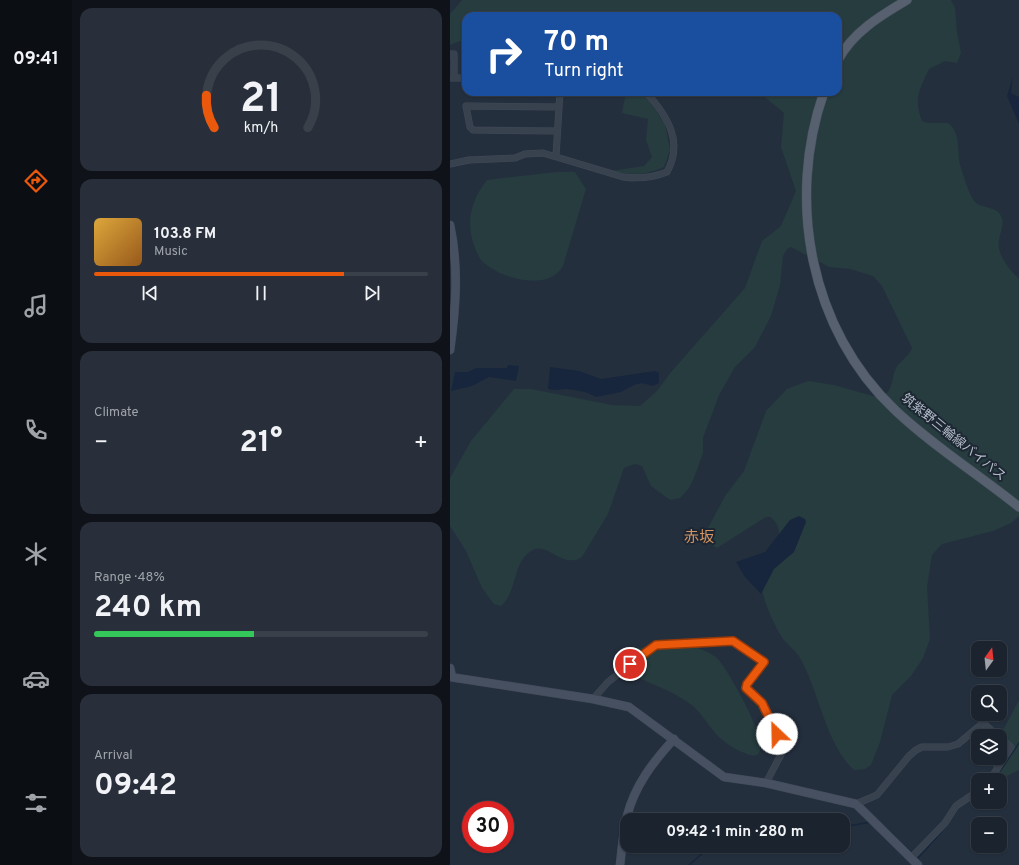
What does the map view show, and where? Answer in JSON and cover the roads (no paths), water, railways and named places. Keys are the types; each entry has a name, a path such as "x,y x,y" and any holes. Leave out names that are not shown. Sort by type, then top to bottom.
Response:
{"main road":[{"path":"842,54 852,39 867,26 907,0"},
{"name":"筑紫野三輪線バイパス","path":"823,96 814,123 808,153 806,191 809,236 814,270 829,313 843,342 867,378 894,410 1019,507"}],"street":[{"path":"450,54 454,54 452,78"},
{"path":"556,156 560,96"},
{"path":"450,164 469,160 515,158 525,154 543,153 623,177 637,179 655,177 667,172 673,161 674,150 672,128 649,96"},
{"path":"557,131 473,130 470,127 466,106 559,107"},
{"path":"450,225 459,278 450,350"},
{"path":"594,699 608,682 656,645 733,641 764,662 747,684 746,688 762,703 777,734 787,743 766,783"},
{"path":"450,668 451,677 594,699 629,707 724,777 766,783 856,804 918,865"},
{"path":"977,729 983,724 989,729"},
{"path":"856,804 877,795 909,756 916,750 922,747 948,747 958,744 971,734"},
{"path":"620,865 628,814 637,790 653,763 674,739"},
{"path":"1007,744 1011,747 1007,753"},
{"path":"911,858 945,823 956,806 971,796"}],"water":[{"path":"1013,76 1011,93 1019,97 1019,124 1007,96"},
{"path":"508,365 519,366 516,381 489,377 472,386 451,391 455,372 468,372 476,368 507,368"},
{"path":"550,367 579,371 601,379 655,371 659,373 659,383 653,386 642,383 634,385 621,392 596,397 575,390 548,389"},
{"path":"799,516 805,519 806,522 794,552 774,569 761,594 745,577 736,562 765,552 790,520"}],"waterway":[{"path":"999,773 1019,743"},
{"path":"915,856 918,858 944,829 957,810"},
{"path":"850,826 871,822"},
{"path":"885,827 912,853"},
{"path":"689,865 703,853"}],"district":[{"name":"赤坂","path":"699,538"}]}
